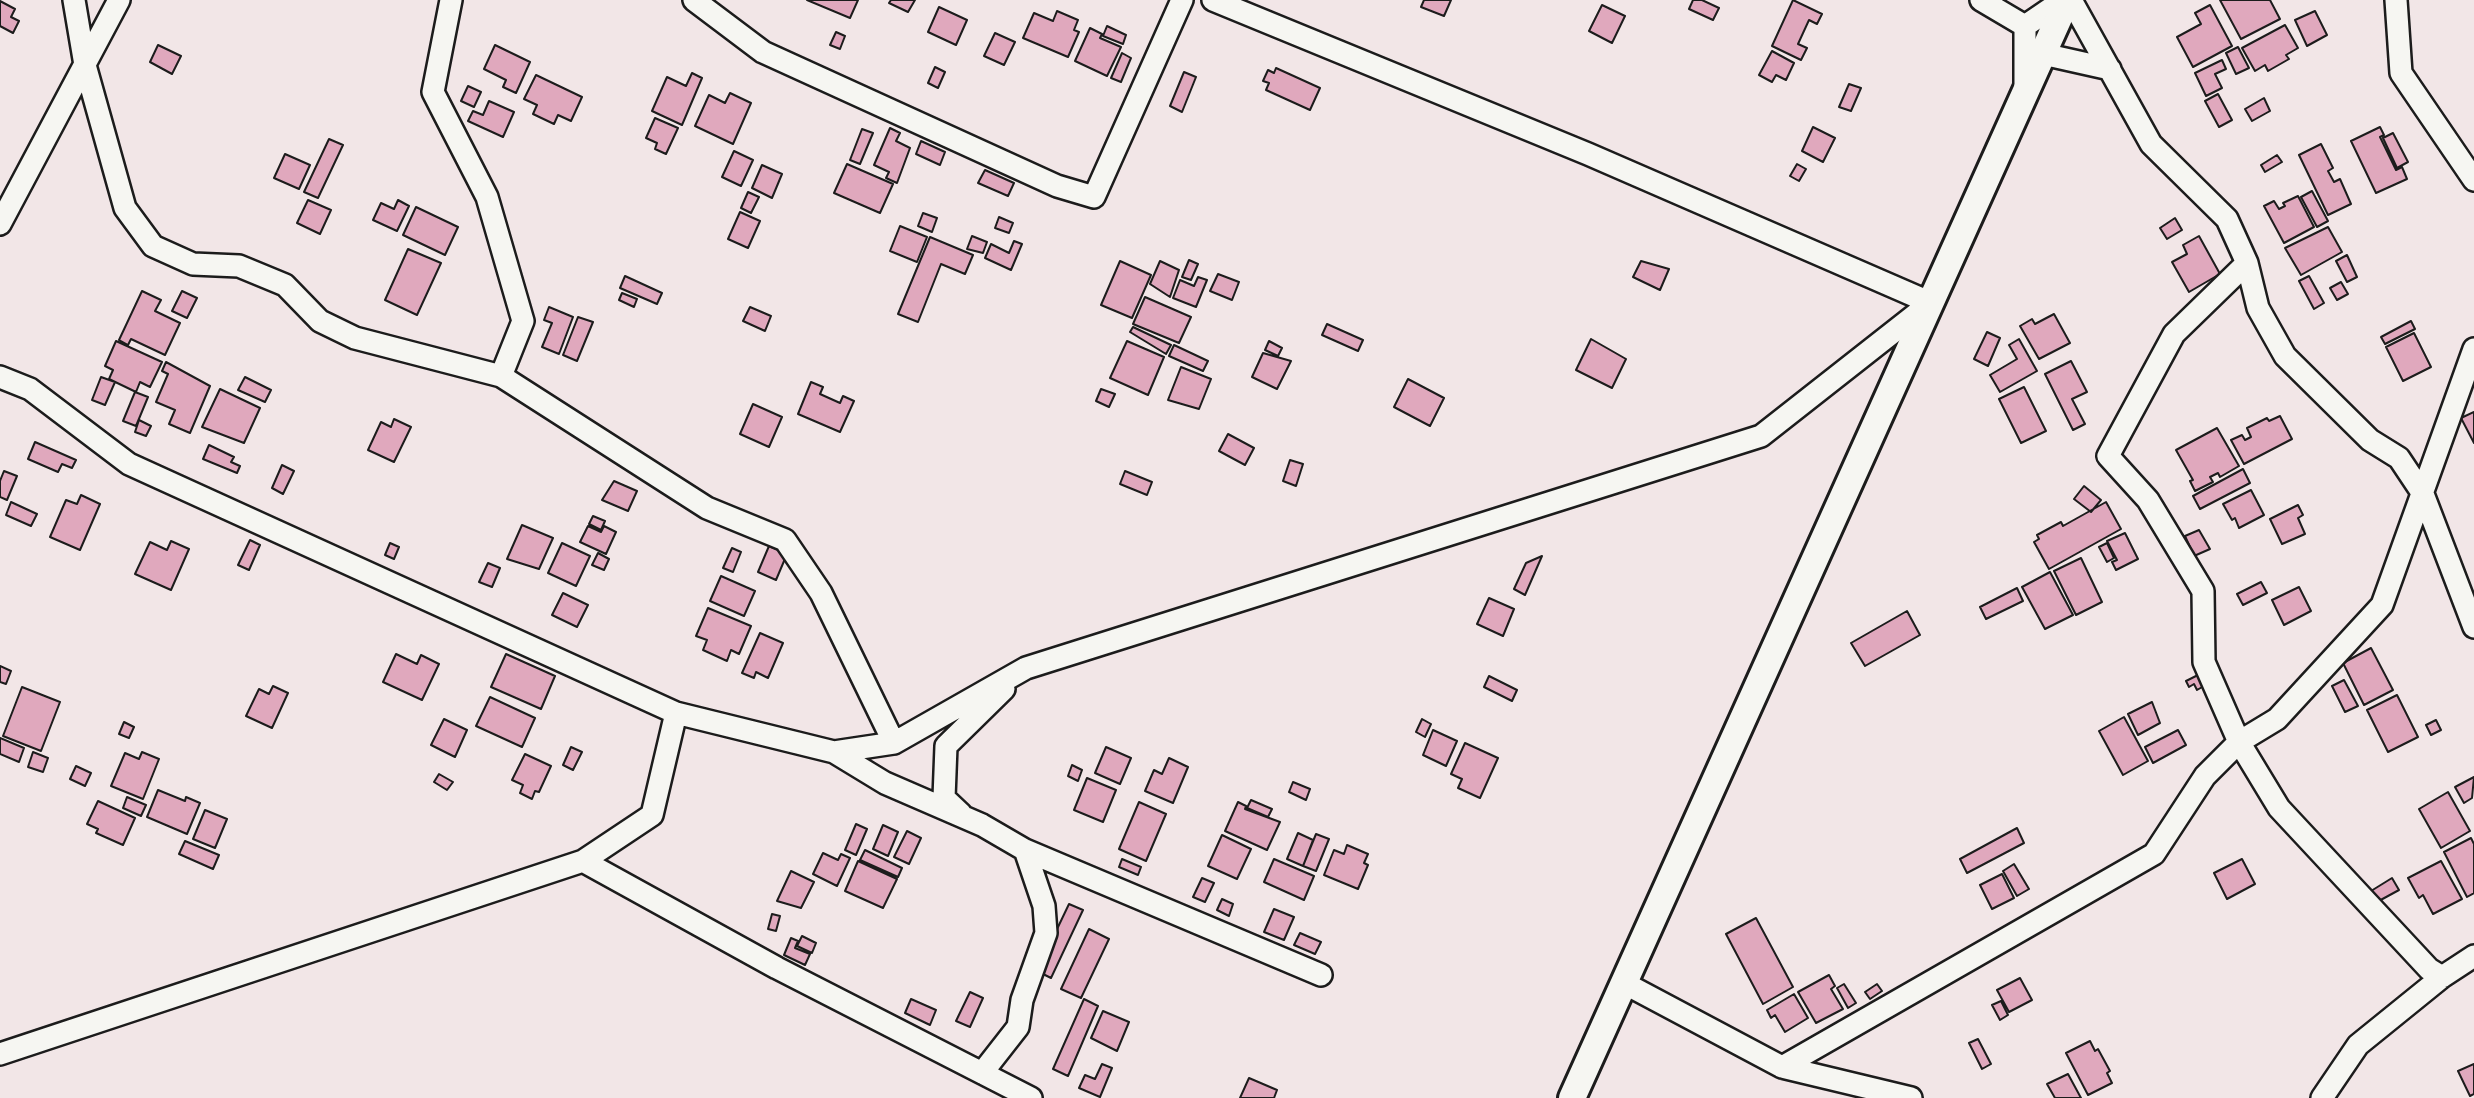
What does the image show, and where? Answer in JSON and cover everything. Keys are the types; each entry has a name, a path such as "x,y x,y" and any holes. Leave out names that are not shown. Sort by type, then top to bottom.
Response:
{"street":[{"path":"74,0 85,65 125,208 153,246 193,264 239,266 285,285 320,321 355,338 501,376 707,509 785,540 821,593 894,743"},
{"path":"0,224 119,0"},
{"path":"450,0 433,92 487,197 523,321 501,376"},
{"path":"694,0 763,52 1057,186 1094,197 1182,0"},
{"path":"1213,0 1588,155 1931,303"},
{"path":"1981,0 2025,26"},
{"path":"2025,26 2067,0"},
{"path":"1572,1098 2067,0"},
{"path":"2067,0 2110,69 2151,144 2227,219 2247,263 2258,309 2285,356 2370,440 2399,458 2423,494 2474,627"},
{"path":"2396,0 2402,73 2474,180"},
{"path":"2024,95 2025,26"},
{"path":"2043,54 2110,69"},
{"path":"2247,263 2174,334 2108,456 2148,499 2203,591 2204,662 2239,742 2279,808 2429,969 2442,978"},
{"path":"834,752 894,743 1026,668 1761,436 1931,303"},
{"path":"1782,1067 2154,854 2205,776 2239,742 2277,719 2382,605 2474,349"},
{"path":"0,377 30,389 129,464 676,713 834,752 885,783 965,817 1025,849 1321,975"},
{"path":"965,817 944,798 946,746 1026,668"},
{"path":"0,1054 583,861 652,815 676,713"},
{"path":"982,1073 1018,1027 1022,1000 1046,933 1044,906 1025,849"},
{"path":"583,861 777,968 1031,1098"},
{"path":"2322,1098 2358,1045 2474,956"},
{"path":"1624,983 1782,1067 1911,1098"},
{"path":"982,1073 1000,1098"}],"building":[{"path":"807,0 858,0 850,18"},
{"path":"891,0 915,0 908,12 889,3"},
{"path":"1424,0 1451,0 1444,16 1421,7"},
{"path":"1693,0 1702,0 1719,8 1713,20 1689,9"},
{"path":"1793,0 1822,14 1817,24 1809,20 1798,44 1807,48 1801,60 1772,46"},
{"path":"2220,0 2270,0 2280,19 2241,39"},
{"path":"0,1 15,9 11,17 19,21 13,33 0,26"},
{"path":"1602,5 1625,16 1612,43 1589,31"},
{"path":"2210,5 2232,46 2193,67 2177,37 2201,24 2195,13"},
{"path":"939,7 967,20 956,45 928,32"},
{"path":"1057,11 1078,20 1074,30 1079,32 1068,57 1023,38 1034,13 1053,21"},
{"path":"2315,11 2327,35 2307,46 2295,20"},
{"path":"2285,25 2298,48 2286,55 2289,59 2268,71 2265,65 2255,71 2242,48"},
{"path":"1107,26 1126,35 1123,44 1103,36"},
{"path":"1090,28 1102,34 1100,38 1121,47 1107,76 1075,61"},
{"path":"836,32 845,36 840,49 830,45"},
{"path":"995,33 1015,42 1004,65 984,56"},
{"path":"158,45 181,56 172,74 150,62"},
{"path":"495,45 530,62 516,93 503,87 506,80 484,69"},
{"path":"2238,47 2249,68 2236,74 2226,53"},
{"path":"1772,51 1794,63 1786,80 1776,75 1772,82 1759,75"},
{"path":"1122,53 1131,58 1121,82 1111,78"},
{"path":"2222,60 2226,69 2215,74 2222,88 2206,96 2195,73"},
{"path":"935,67 945,72 938,88 928,83"},
{"path":"1276,68 1320,88 1310,110 1266,90 1269,83 1263,81 1268,70 1274,73"},
{"path":"1184,72 1196,77 1182,112 1170,106"},
{"path":"692,73 702,78 682,125 652,111 667,77 686,86"},
{"path":"536,75 582,97 571,121 558,115 554,124 533,114 537,105 524,99"},
{"path":"1849,84 1861,88 1851,111 1839,107"},
{"path":"468,86 481,92 474,107 461,101"},
{"path":"730,93 751,103 733,144 695,126 709,95 725,103"},
{"path":"2218,94 2232,120 2219,127 2205,101"},
{"path":"2264,98 2270,111 2252,121 2245,109"},
{"path":"489,101 514,112 503,137 468,121 473,111 483,115"},
{"path":"655,118 678,128 666,154 655,149 657,143 646,138"},
{"path":"1813,127 1835,138 1823,162 1802,151"},
{"path":"2380,127 2384,135 2380,137 2396,170 2402,167 2407,179 2376,193 2351,141"},
{"path":"890,128 900,133 896,141 910,148 897,183 886,178 889,172 874,165"},
{"path":"862,129 873,133 860,164 850,160"},
{"path":"2393,133 2408,162 2397,168 2383,138"},
{"path":"329,139 343,145 318,198 304,192"},
{"path":"921,141 945,152 940,165 916,154"},
{"path":"2321,144 2333,168 2328,171 2334,182 2340,179 2351,204 2328,215 2299,155"},
{"path":"734,151 753,160 741,186 722,177"},
{"path":"285,154 310,165 299,189 274,178"},
{"path":"2277,155 2282,162 2265,172 2261,165"},
{"path":"847,164 893,184 880,213 834,193"},
{"path":"1797,164 1806,169 1799,181 1790,176"},
{"path":"762,165 782,174 772,198 752,188"},
{"path":"985,170 1014,183 1008,196 978,183"},
{"path":"2312,191 2328,221 2317,227 2301,197"},
{"path":"748,192 759,197 751,213 741,208"},
{"path":"2298,196 2314,227 2284,243 2264,206 2274,201 2279,209 2285,206 2283,203"},
{"path":"308,200 331,210 320,234 297,223"},
{"path":"398,200 409,206 397,231 373,220 381,203 394,209"},
{"path":"416,207 458,227 445,255 403,235"},
{"path":"740,212 760,221 748,248 728,239"},
{"path":"923,213 937,218 932,232 918,226"},
{"path":"999,217 1013,223 1009,233 995,228"},
{"path":"2175,218 2182,230 2167,239 2160,228"},
{"path":"900,226 927,237 917,262 890,251"},
{"path":"2328,227 2342,252 2301,275 2285,248"},
{"path":"972,236 987,242 983,253 967,249"},
{"path":"2199,236 2220,274 2189,292 2172,262 2187,254 2183,245"},
{"path":"930,237 973,255 965,274 941,264 918,322 898,314"},
{"path":"1014,241 1022,244 1011,270 985,258 991,244 1009,253"},
{"path":"408,249 441,263 417,315 385,300"},
{"path":"2347,255 2357,277 2347,282 2336,261"},
{"path":"1189,260 1198,264 1191,280 1182,277"},
{"path":"1120,261 1151,275 1132,318 1101,305"},
{"path":"1160,261 1179,270 1170,297 1150,284"},
{"path":"1641,261 1669,269 1660,290 1633,277"},
{"path":"1218,274 1239,282 1232,300 1210,291"},
{"path":"625,276 662,293 657,304 620,288"},
{"path":"2309,276 2324,303 2314,309 2299,281"},
{"path":"1198,277 1207,280 1196,307 1173,298 1180,280 1194,286"},
{"path":"2341,282 2348,294 2337,300 2330,288"},
{"path":"142,291 161,300 155,311 180,323 165,355 131,339 128,345 119,340"},
{"path":"182,291 197,298 187,318 172,311"},
{"path":"622,293 637,299 634,307 619,300"},
{"path":"1145,297 1191,317 1179,343 1133,324"},
{"path":"549,307 573,317 559,354 542,347 552,323 544,320"},
{"path":"750,307 771,316 765,331 743,321"},
{"path":"2054,314 2070,343 2039,359 2020,326 2032,319 2035,324"},
{"path":"578,317 593,322 577,361 563,355"},
{"path":"2411,321 2415,329 2385,344 2381,337"},
{"path":"1327,324 1363,340 1358,351 1322,335"},
{"path":"1133,327 1171,345 1166,354 1130,332"},
{"path":"1987,332 2000,338 1988,366 1974,359"},
{"path":"2414,333 2431,367 2403,381 2386,347"},
{"path":"1591,339 1626,359 1612,388 1576,370"},
{"path":"2019,339 2037,371 2000,392 1990,375 2017,359 2009,345"},
{"path":"116,341 162,362 150,387 140,382 136,392 109,379 113,370 105,366"},
{"path":"1127,341 1164,357 1148,395 1110,378"},
{"path":"1269,341 1282,348 1278,356 1265,350"},
{"path":"1174,345 1208,361 1203,371 1169,356"},
{"path":"1263,353 1291,361 1277,389 1252,377"},
{"path":"2071,361 2087,392 2072,399 2085,424 2073,430 2045,374"},
{"path":"166,362 210,386 190,433 169,424 175,410 156,402 168,374 162,371"},
{"path":"1181,367 1211,379 1199,409 1168,400"},
{"path":"101,377 115,382 105,405 92,400"},
{"path":"245,377 271,390 265,402 238,390"},
{"path":"1408,379 1444,398 1430,426 1394,407"},
{"path":"811,382 823,387 820,394 840,403 843,396 854,401 840,432 798,414"},
{"path":"2024,387 2046,431 2021,443 1999,399"},
{"path":"220,389 260,408 244,443 202,427"},
{"path":"1101,389 1115,394 1109,407 1096,401"},
{"path":"135,392 148,397 136,426 123,421"},
{"path":"753,404 782,417 769,447 740,434"},
{"path":"2474,412 2474,443 2461,418"},
{"path":"2280,416 2292,439 2244,464 2231,440 2242,435 2245,440 2251,437 2247,428 2267,418 2269,421"},
{"path":"394,419 411,427 394,462 368,450 381,422 391,427"},
{"path":"139,420 151,426 146,436 135,432"},
{"path":"2217,428 2239,466 2220,477 2218,473 2210,477 2213,482 2195,491 2190,481 2193,480 2176,450"},
{"path":"1228,434 1254,448 1245,465 1219,451"},
{"path":"35,442 76,460 72,468 62,464 58,472 28,459"},
{"path":"209,445 234,457 231,462 240,466 237,473 203,459"},
{"path":"1290,460 1303,464 1296,486 1283,481"},
{"path":"282,465 294,471 283,494 272,488"},
{"path":"2243,469 2250,483 2200,509 2193,496"},
{"path":"4,471 17,476 7,500 0,497 0,481"},
{"path":"1125,471 1152,482 1147,495 1120,484"},
{"path":"614,481 637,491 628,511 602,500"},
{"path":"2084,486 2101,500 2091,512 2074,499"},
{"path":"2251,490 2264,515 2239,528 2235,518 2232,520 2223,504"},
{"path":"81,495 100,504 80,550 50,537 66,500 77,504"},
{"path":"11,502 37,514 31,526 6,515"},
{"path":"2106,502 2121,529 2049,569 2034,542 2039,539 2037,535 2061,522 2063,526"},
{"path":"2298,505 2303,515 2298,518 2305,534 2282,544 2270,519"},
{"path":"593,516 605,521 601,530 589,524"},
{"path":"522,525 553,538 539,569 507,559"},
{"path":"588,526 601,532 604,526 616,532 606,554 580,542"},
{"path":"2199,530 2210,549 2194,556 2185,536"},
{"path":"2125,533 2138,559 2116,570 2112,562 2117,560 2107,541"},
{"path":"250,540 260,545 249,570 238,565"},
{"path":"171,541 189,549 171,590 135,574 150,542 167,550"},
{"path":"390,543 399,547 394,559 385,555"},
{"path":"562,543 590,556 576,586 548,573"},
{"path":"2107,543 2114,558 2107,562 2099,547"},
{"path":"769,546 787,554 776,580 758,572"},
{"path":"732,548 741,552 733,572 723,568"},
{"path":"598,553 609,559 604,570 592,565"},
{"path":"1542,556 1525,595 1514,589 1526,563"},
{"path":"2081,558 2102,602 2076,615 2054,571"},
{"path":"488,563 500,568 492,587 479,582"},
{"path":"2050,572 2073,615 2045,629 2022,587"},
{"path":"721,576 755,591 744,616 710,601"},
{"path":"2261,582 2267,593 2243,605 2237,594"},
{"path":"2299,587 2311,611 2284,625 2272,600"},
{"path":"2017,588 2023,601 1986,619 1980,607"},
{"path":"563,593 588,605 577,627 552,615"},
{"path":"1489,598 1514,609 1503,636 1477,624"},
{"path":"708,608 751,626 739,654 731,650 727,661 703,650 707,640 696,636"},
{"path":"1907,611 1920,635 1865,666 1851,643"},
{"path":"760,633 783,643 768,678 756,672 754,678 742,673"},
{"path":"2371,648 2393,690 2364,705 2343,663"},
{"path":"396,654 417,664 421,655 439,664 422,700 383,682"},
{"path":"506,654 555,676 541,709 491,687"},
{"path":"0,666 11,671 6,684 0,682"},
{"path":"2198,675 2204,686 2197,690 2194,684 2189,687 2186,681"},
{"path":"1489,676 1517,690 1512,701 1484,687"},
{"path":"2344,680 2358,706 2345,712 2332,686"},
{"path":"273,686 288,693 272,728 246,716 259,689 269,694"},
{"path":"22,687 60,702 41,751 3,736"},
{"path":"2397,695 2418,737 2388,752 2367,710"},
{"path":"490,697 535,718 522,747 476,726"},
{"path":"2152,702 2160,723 2138,735 2128,714"},
{"path":"2124,717 2148,761 2123,775 2099,731"},
{"path":"444,719 467,730 455,757 431,745"},
{"path":"1422,719 1431,724 1425,737 1416,732"},
{"path":"2436,720 2441,730 2431,735 2426,725"},
{"path":"124,722 134,727 129,738 119,734"},
{"path":"1433,730 1457,741 1446,766 1423,755"},
{"path":"2178,730 2186,745 2153,763 2145,747"},
{"path":"0,738 24,748 19,762 0,754"},
{"path":"1465,743 1498,758 1480,798 1458,788 1462,779 1451,774"},
{"path":"571,747 582,752 573,770 563,765"},
{"path":"1106,747 1131,758 1120,784 1095,773"},
{"path":"33,752 48,758 43,772 28,767"},
{"path":"142,752 159,759 143,799 111,786 125,753 139,759"},
{"path":"525,754 551,766 539,792 535,791 532,799 520,793 523,785 512,780"},
{"path":"1169,758 1188,767 1173,803 1145,791 1154,770 1162,774"},
{"path":"1072,765 1082,770 1078,781 1068,776"},
{"path":"76,766 91,773 85,786 70,779"},
{"path":"439,774 453,782 447,790 434,782"},
{"path":"2474,777 2472,798 2464,803 2455,787"},
{"path":"1087,778 1116,790 1103,822 1074,810"},
{"path":"1293,782 1310,789 1306,800 1289,792"},
{"path":"158,790 185,801 186,797 200,803 187,834 147,817"},
{"path":"2448,792 2470,831 2441,848 2419,809"},
{"path":"127,797 146,805 141,816 123,808"},
{"path":"1251,800 1272,809 1268,817 1247,808"},
{"path":"98,801 135,818 123,845 96,833 98,829 87,824"},
{"path":"1139,802 1166,814 1146,861 1119,849"},
{"path":"1238,802 1246,806 1245,809 1280,822 1267,850 1225,831"},
{"path":"205,810 227,819 215,848 193,839"},
{"path":"856,824 867,829 856,855 845,850"},
{"path":"883,825 898,832 888,856 873,849"},
{"path":"2017,828 2024,843 1967,873 1960,859"},
{"path":"907,831 921,838 909,864 894,857"},
{"path":"1298,833 1313,840 1303,866 1287,859"},
{"path":"1316,834 1329,839 1316,871 1303,866"},
{"path":"1222,835 1251,849 1237,879 1208,866"},
{"path":"2471,838 2474,844 2474,893 2467,897 2444,852"},
{"path":"185,841 219,855 213,869 179,854"},
{"path":"1347,845 1368,854 1364,863 1368,865 1358,889 1324,875 1334,850 1344,854"},
{"path":"865,850 902,868 898,877 860,860"},
{"path":"823,853 838,860 841,854 850,858 837,886 813,874"},
{"path":"1122,859 1141,867 1138,875 1119,867"},
{"path":"1274,859 1314,876 1304,900 1264,882"},
{"path":"2242,859 2255,884 2227,899 2214,873"},
{"path":"858,861 897,879 883,908 845,891"},
{"path":"2441,861 2462,899 2433,914 2423,895 2419,898 2408,878"},
{"path":"2014,864 2029,889 2017,896 2003,871"},
{"path":"791,871 814,882 801,908 777,901"},
{"path":"2002,874 2014,898 1992,909 1980,885"},
{"path":"1202,878 1214,883 1205,902 1193,897"},
{"path":"2392,878 2399,890 2377,902 2371,891"},
{"path":"1222,899 1233,904 1229,916 1217,910"},
{"path":"1069,904 1083,910 1051,978 1037,971"},
{"path":"1274,909 1294,917 1284,940 1264,932"},
{"path":"772,914 780,916 776,931 768,929"},
{"path":"1756,918 1793,987 1763,1004 1726,934"},
{"path":"1089,929 1109,939 1081,998 1061,989"},
{"path":"1300,933 1321,942 1315,954 1294,945"},
{"path":"802,936 816,943 812,953 797,946"},
{"path":"791,938 798,941 795,948 810,954 805,965 784,955"},
{"path":"1829,975 1835,986 1831,989 1843,1009 1816,1023 1798,992"},
{"path":"2020,978 2032,1000 2009,1012 1997,990"},
{"path":"1844,984 1856,1003 1848,1008 1837,988"},
{"path":"1877,984 1882,991 1870,999 1865,992"},
{"path":"970,992 983,998 970,1027 956,1021"},
{"path":"1794,994 1808,1018 1785,1032 1775,1015 1771,1018 1767,1010"},
{"path":"911,999 936,1010 930,1025 905,1013"},
{"path":"1084,999 1098,1006 1068,1076 1053,1069"},
{"path":"2001,1001 2008,1015 2000,1020 1992,1005"},
{"path":"1103,1011 1129,1022 1117,1051 1091,1038"},
{"path":"1978,1039 1991,1064 1982,1069 1969,1043"},
{"path":"2090,1041 2095,1051 2098,1049 2110,1071 2107,1073 2112,1083 2088,1095 2066,1053"},
{"path":"1102,1064 1112,1068 1100,1097 1079,1088 1085,1075 1095,1079"},
{"path":"2474,1064 2474,1094 2470,1096 2458,1071"},
{"path":"2068,1074 2081,1098 2055,1098 2047,1084"},
{"path":"1249,1078 1277,1090 1274,1098 1240,1098"}]}
